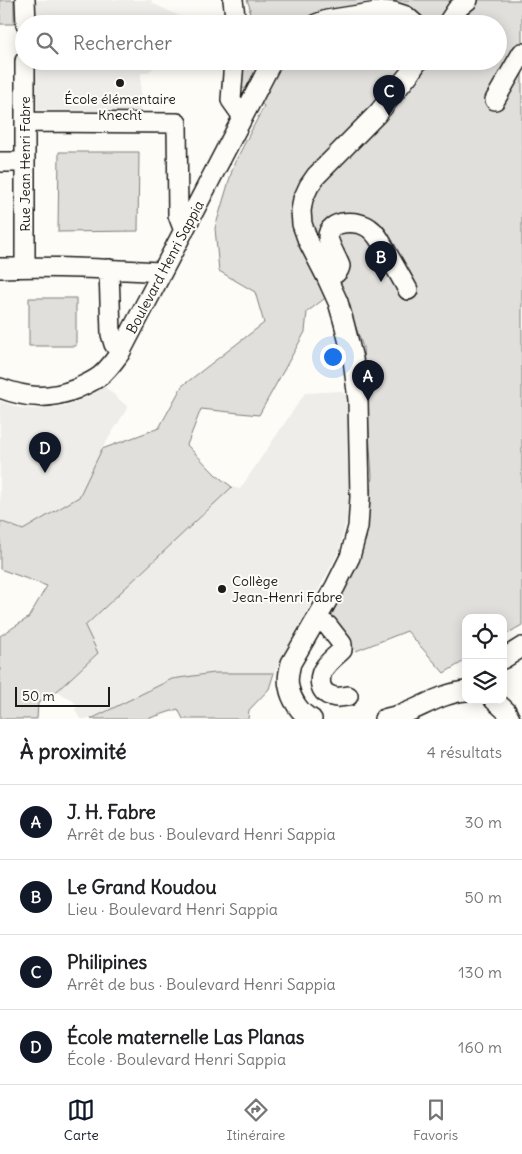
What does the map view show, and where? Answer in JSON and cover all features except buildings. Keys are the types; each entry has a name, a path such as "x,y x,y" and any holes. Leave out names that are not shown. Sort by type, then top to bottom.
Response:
{"street":[{"path":"25,0 26,15"},
{"path":"234,0 235,15"},
{"path":"453,15 468,0"},
{"path":"359,15 384,11 403,15"},
{"path":"494,100 522,53"},
{"name":"Rue Jean Henri Fabre","path":"25,70 25,267"},
{"path":"233,70 231,100 243,117"},
{"name":"Boulevard Henri Sappia","path":"0,388 42,397 56,395 87,384 100,376 120,353 267,70"},
{"path":"312,719 308,718 299,709 292,698 288,686 289,674 291,663 350,557 358,527 360,497 358,400 356,378 338,302 308,241 302,224 301,210 303,199 316,176 378,113 412,70"},
{"path":"25,122 177,123 178,216 184,231"},
{"path":"0,162 25,162"},
{"path":"327,278 337,272 340,266 329,240 330,230 334,226 346,222 356,223 368,226 376,234 408,290"},
{"path":"0,268 109,269 162,272"},
{"path":"109,269 111,334 114,344 120,353"},
{"path":"317,618 328,626 343,647 325,667 321,675 321,688 326,694 333,697 348,696"},
{"path":"507,656 522,647"},
{"path":"384,719 403,714 449,694 462,691"},
{"path":"498,704 506,711 510,719"},
{"path":"519,719 522,715"}],"shaded area":[{"path":"0,0 14,0 14,24 0,24"},
{"path":"32,0 152,0 152,3 177,15 32,15"},
{"path":"247,0 522,0 522,625 507,634 507,614 462,614 462,662 444,673 407,631 356,651 331,617 366,539 372,476 363,347 341,286 307,312 305,332 259,415 201,409 187,445 216,475 232,487 85,626 98,653 57,691 38,703 37,719 0,719 0,636 28,618 47,586 0,569 0,521 23,530 79,497 102,449 159,428 182,386 264,323 255,292 219,271 215,228 234,164 264,106 240,85 242,70 507,70 507,15 249,15 250,8"},
{"path":"32,70 151,70 147,73 141,73 140,114 128,112 32,110"},
{"path":"59,152 139,152 138,231 58,232"},
{"path":"29,298 76,298 76,346 29,346"},
{"path":"104,386 128,407 102,449 79,497 23,530 0,521 0,401 20,408 39,409 64,406 88,397"},
{"name":"Collège Jean-Henri Fabre","path":"341,391 348,397 349,508 339,551 274,673 214,673 172,679 91,719 80,719 75,710 78,706 57,691 97,653 85,626 232,487 240,489 305,393"},
{"path":"214,673 274,673 269,689 249,710 248,719 183,719 178,709 147,719 91,719 172,679"}],"place":[{"name":"École élémentaire Knecht","path":"120,83"},
{"name":"Philipines","path":"389,116"},
{"name":"Le Grand Koudou","path":"381,282"},
{"name":"J. H. Fabre","path":"368,401"},
{"name":"École maternelle Las Planas","path":"45,473"},
{"name":"Collège Jean-Henri Fabre","path":"222,589"}]}
